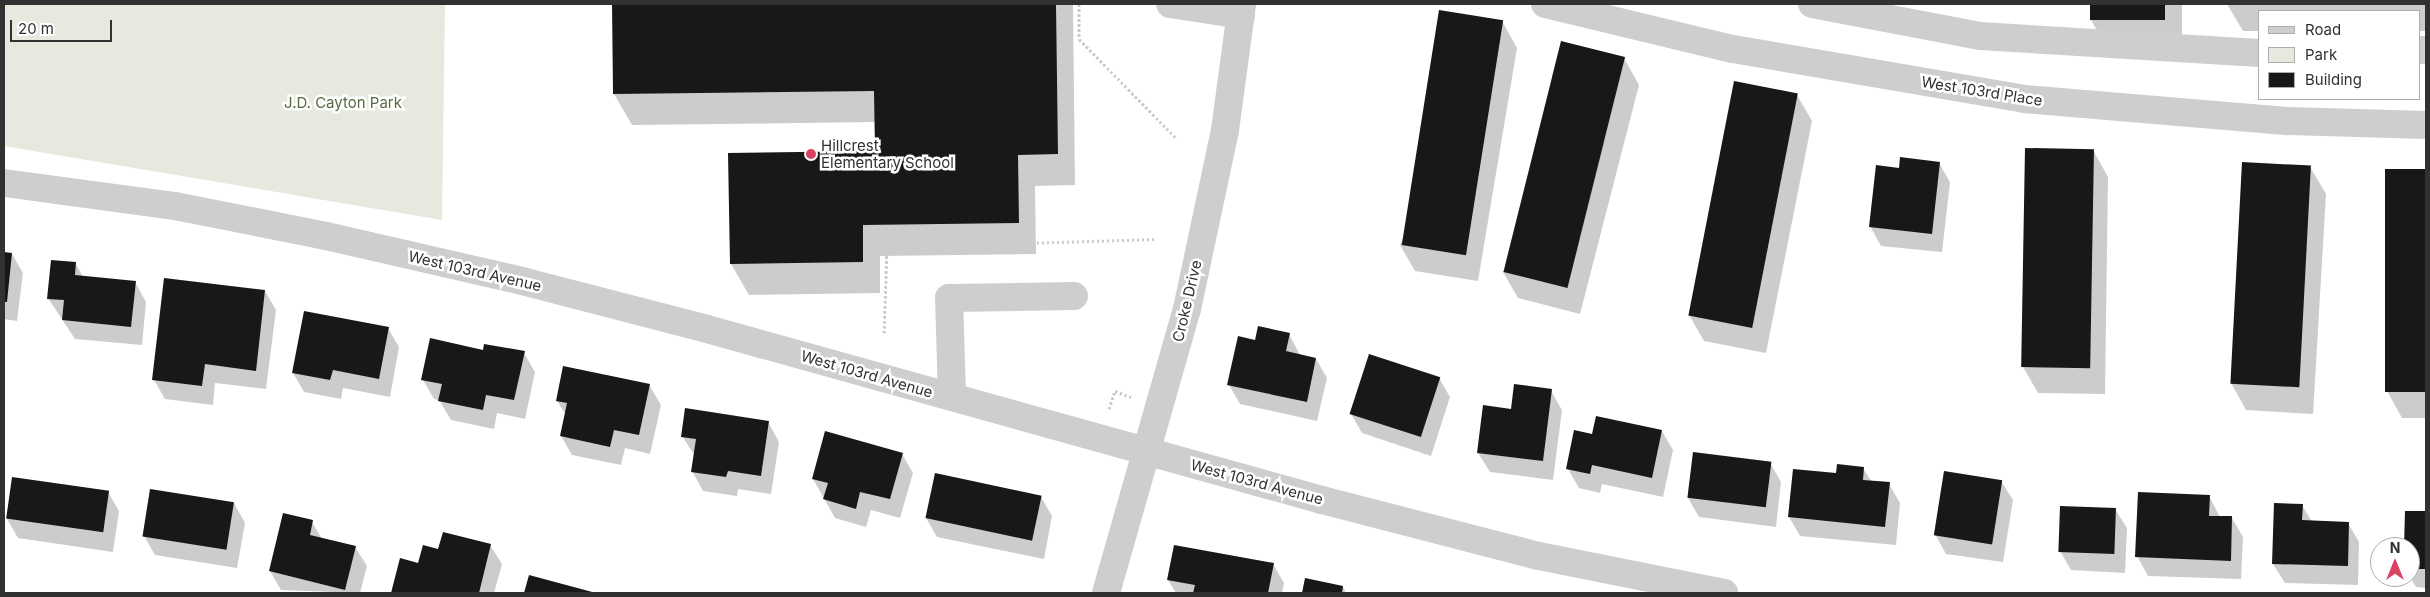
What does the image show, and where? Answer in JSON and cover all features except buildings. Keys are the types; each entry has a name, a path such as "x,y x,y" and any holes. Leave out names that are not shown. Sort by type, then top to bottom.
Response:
{"street":[{"path":"1170,4 1242,10"},
{"name":"West 103rd Place","path":"1545,4 1733,49 2024,99 2288,121 2426,125"},
{"path":"1812,4 1980,36 2258,53"},
{"name":"Croke Drive","path":"1106,593 1187,310 1225,130 1242,10"},
{"name":"West 103rd Avenue","path":"4,183 175,206 326,236 707,329 1147,452 1539,556 1724,593"},
{"path":"952,397 949,298 1074,296"}],"path":[{"path":"1078,4 1079,39 1178,139"},
{"path":"884,333 887,246 1157,239"}],"green space":[{"name":"J.D. Cayton Park","path":"4,4 445,4 442,220 4,146"}],"place":[{"name":"Hillcrest Elementary School","path":"811,154"}]}
